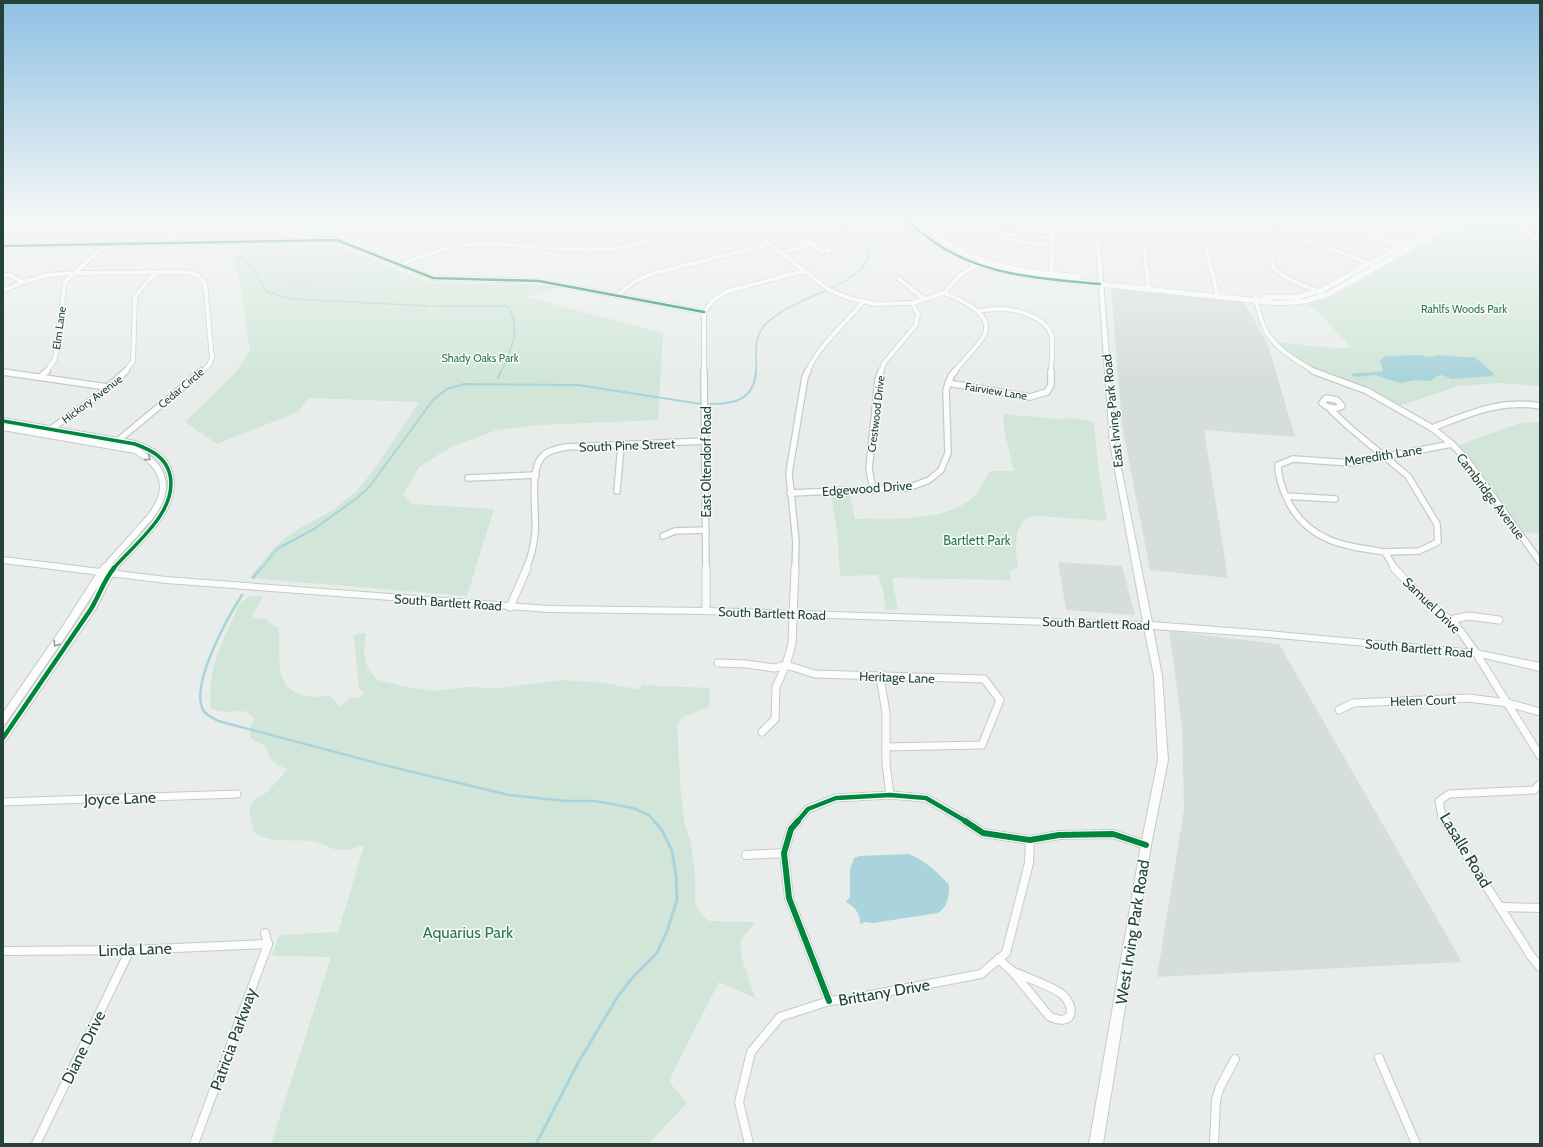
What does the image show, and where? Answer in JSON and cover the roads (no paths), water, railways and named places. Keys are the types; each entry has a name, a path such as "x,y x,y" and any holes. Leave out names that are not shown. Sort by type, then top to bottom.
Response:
{"main road":[{"name":"East Irving Park Road","path":"1099,272 1113,443 1149,625"},
{"name":"South Bartlett Road","path":"3,560 166,580 550,610 706,611 794,615 1021,620 1149,625 1476,653 1540,667"},
{"name":"West Irving Park Road","path":"1096,1144 1146,845 1163,760 1158,676 1149,625"}],"street":[{"name":"Hickory Avenue","path":"45,433 124,374 132,364 135,298 140,290 157,272"},
{"name":"Cedar Circle","path":"3,291 23,282 48,275 74,273 187,272 198,275 204,280 212,358 209,364 202,372 115,443"},
{"path":"419,272 433,278 539,281 704,312 713,300 728,291 802,272"},
{"path":"616,296 634,282 651,274 661,272"},
{"path":"805,272 835,293 863,302 882,304 912,303 944,293 959,276 965,272"},
{"path":"1006,272 1255,299 1299,302 1316,299 1326,295 1369,272"},
{"path":"1028,272 1051,277"},
{"path":"1051,272 1051,277"},
{"path":"1147,272 1149,287"},
{"path":"1212,272 1218,295"},
{"path":"1278,272 1289,279 1326,295"},
{"path":"1255,299 1292,297 1318,291 1355,272"},
{"name":"Elm Lane","path":"40,377 48,370 55,358 65,282 74,273"},
{"path":"3,275 8,275 23,282"},
{"path":"898,278 924,299"},
{"path":"944,293 969,304 978,311 984,319 986,328 984,335 948,383"},
{"name":"Cambridge Avenue","path":"1255,299 1264,328 1286,354 1315,372 1366,391 1432,428 1452,444 1467,460 1540,562"},
{"path":"762,732 775,719 776,687 786,665 792,644 796,542 790,493 790,465 805,377 812,361 824,344 851,317 863,302"},
{"name":"Crestwood Drive","path":"873,490 869,469 878,380 884,363 916,325 918,314 912,303"},
{"name":"Fairview Lane","path":"948,383 1030,397 1046,392 1051,384 1052,335 1046,326 1035,318 1018,312 1000,309 978,311"},
{"name":"East Oltendorf Road","path":"704,312 706,611"},
{"path":"3,372 107,387"},
{"name":"Edgewood Drive","path":"790,493 908,488 929,480 941,470 948,453 946,390 948,383"},
{"path":"1432,428 1507,402 1540,406"},
{"path":"1331,408 1331,410 1350,428 1408,476 1437,524 1438,542 1419,551 1384,552"},
{"path":"3,421 51,429 115,443 139,452 153,461 162,476 163,490 159,503 154,511 101,572 65,630 3,720"},
{"path":"3,427 115,443 136,444 156,453 167,465 171,474 172,483 168,500 159,517 110,574 84,619 3,738"},
{"name":"South Pine Street","path":"536,475 540,460 548,451 566,448 706,441"},
{"name":"Meredith Lane","path":"1384,552 1348,548 1318,536 1300,522 1292,510 1278,477 1278,465 1293,459 1351,463 1452,444"},
{"path":"617,491 621,446"},
{"path":"468,478 536,475 535,535 526,568 510,607"},
{"path":"1286,496 1335,500"},
{"path":"663,536 676,531 706,530"},
{"name":"Samuel Drive","path":"1384,552 1394,567 1425,601 1455,624 1476,653"},
{"path":"1450,620 1467,612 1490,615 1499,620"},
{"path":"1476,653 1540,756"},
{"path":"718,663 746,664 774,668 786,665"},
{"name":"Heritage Lane","path":"786,665 815,674 984,679 1000,700 988,734 982,745 886,747"},
{"path":"880,677 886,713 886,764 890,795"},
{"name":"Helen Court","path":"1339,710 1353,703 1468,698 1508,703 1540,712"},
{"name":"Lasalle Road","path":"1540,784 1534,790 1449,794 1439,801 1442,816 1531,956 1540,967"},
{"name":"Joyce Lane","path":"3,802 237,794"},
{"path":"829,1001 789,898 784,852 792,829 808,809 836,798 890,795 926,798 953,812 983,834 1030,840 1059,835 1113,834 1146,845"},
{"name":"Brittany Drive","path":"749,1144 739,1102 751,1052 780,1017 829,1001 981,974 1006,953 1029,863 1030,840"},
{"path":"746,855 784,852"},
{"path":"1501,907 1540,908"},
{"path":"265,933 268,944"},
{"name":"Linda Lane","path":"3,951 130,950 268,944"},
{"name":"Patricia Parkway","path":"194,1144 268,944"},
{"name":"Diane Drive","path":"36,1144 130,950"},
{"path":"998,959 1012,971 1050,1016 1056,1021 1061,1021 1069,1017 1072,1007 1062,993 1012,971"},
{"path":"1379,1058 1416,1144"},
{"path":"1214,1144 1216,1100 1220,1087 1235,1059"}],"water":[{"path":"1419,355 1429,357 1438,355 1475,357 1494,374 1492,376 1452,379 1442,375 1435,377 1431,381 1416,380 1400,383 1375,375 1357,377 1352,376 1352,374 1355,373 1383,371 1380,361 1384,356"},
{"path":"909,854 931,867 949,885 948,897 944,908 938,913 873,923 865,922 860,924 856,911 846,902 850,897 850,869 854,858 859,856"}],"waterway":[{"path":"254,272 267,292 293,299 429,306"},
{"path":"831,288 844,282 857,272"},
{"path":"756,371 757,341 764,325 779,313 825,291"},
{"path":"434,306 508,306 512,314 515,331 514,339 501,372"},
{"path":"498,378 501,371"},
{"path":"710,404 727,403 742,398 751,388 756,371"},
{"path":"261,569 277,549 314,529 357,498 370,486 433,400 447,389 464,384 578,385 701,404"},
{"path":"253,578 261,568"},
{"path":"242,595 212,651 202,684 200,698 203,710 218,721 392,767 509,795 566,801 595,801 633,808 649,815 655,822"},
{"path":"536,1144 578,1063 618,996 633,977 657,953 667,931 677,900 676,876 672,851 662,830 654,821"}],"park label":[{"name":"Rahlfs Woods Park","path":"1464,309"},
{"name":"Shady Oaks Park","path":"480,358"},
{"name":"Bartlett Park","path":"977,540"},
{"name":"Aquarius Park","path":"468,932"}]}
